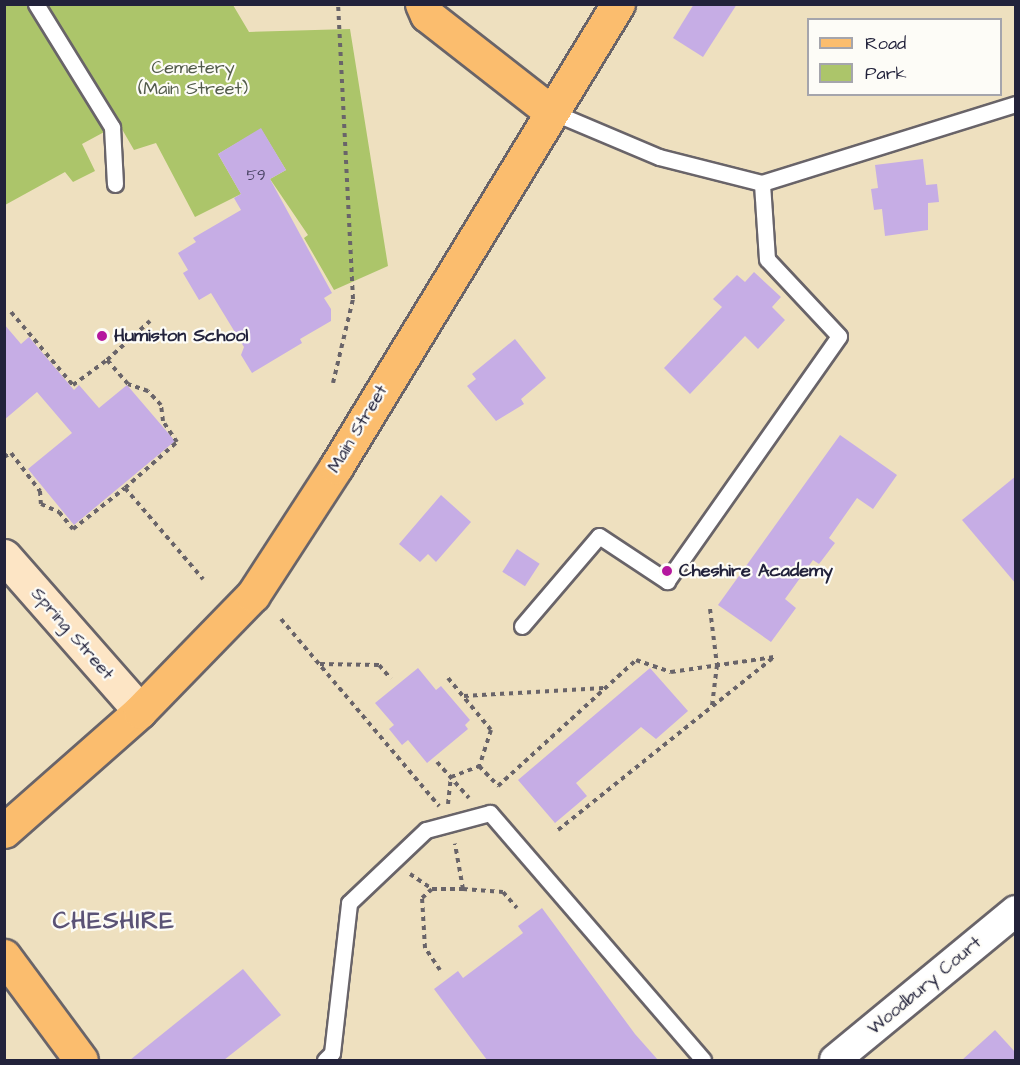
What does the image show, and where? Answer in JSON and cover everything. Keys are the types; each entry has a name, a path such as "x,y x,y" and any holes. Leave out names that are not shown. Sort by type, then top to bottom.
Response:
{"main road":[{"path":"422,4 427,15 550,111"},
{"name":"Main Street","path":"4,831 140,711 253,595 336,467 550,111 618,4"},
{"path":"4,956 81,1060"}],"street":[{"name":"Spring Street","path":"4,556 140,711"},
{"name":"Woodbury Court","path":"835,1060 1016,910"}],"lane":[{"path":"36,4 112,127 115,184"},
{"path":"550,111 659,157 762,183 1016,104"},
{"path":"522,626 599,536 667,581 840,336 767,259 762,183"},
{"path":"325,1060 332,1053 349,903 426,830 490,813 703,1060"}],"path":[{"path":"333,383 353,299 338,4"},
{"path":"11,312 73,385 107,360 150,321"},
{"path":"4,457 11,453 40,491 42,504 59,512 73,529 125,488 177,442 163,421 161,405 148,391 128,384 107,360"},
{"path":"125,488 203,579"},
{"path":"710,609 717,665 712,706"},
{"path":"281,618 446,814 451,777"},
{"path":"489,791 498,786 636,660 672,672 774,657 558,830"},
{"path":"319,664 379,665 391,679"},
{"path":"448,678 491,730 479,766"},
{"path":"464,696 605,688"},
{"path":"437,762 472,802"},
{"path":"451,777 479,766"},
{"path":"479,766 498,786"},
{"path":"454,835 463,889"},
{"path":"440,970 425,948 422,898 432,889 503,892 517,908"}],"green space":[{"name":"Cemetery (Main Street)","path":"5,5 233,5 249,32 350,29 388,266 334,290 304,238 308,235 270,179 286,170 261,129 218,154 241,194 195,217 156,143 134,150 119,124 82,144 95,171 73,182 65,172 5,205"}],"building":[{"path":"694,4 737,4 703,57 673,38"},
{"path":"261,128 286,170 270,179 332,293 324,298 331,309 331,321 300,339 302,343 252,373 241,355 244,347 211,293 199,300 183,273 188,270 178,253 196,242 193,238 241,210 234,198 241,194 218,154"},
{"path":"923,159 926,185 937,184 939,202 928,203 928,230 885,236 882,209 874,210 871,189 878,188 875,165"},
{"path":"754,272 781,297 772,307 785,320 758,349 745,336 690,394 664,368 722,307 713,299 737,275 745,282"},
{"path":"4,324 21,344 29,337 74,390 79,385 99,408 127,385 175,441 74,525 28,469 72,433 37,392 4,420"},
{"path":"515,339 546,378 521,399 524,404 496,421 467,386 476,379 472,374"},
{"path":"840,435 897,475 873,509 857,498 829,538 835,543 819,564 813,560 785,599 796,608 771,642 718,605"},
{"path":"1016,476 1016,584 962,520"},
{"path":"441,495 471,522 436,562 428,554 420,562 399,544"},
{"path":"517,549 540,564 525,586 502,572"},
{"path":"418,668 436,690 441,686 470,720 465,725 468,729 427,763 408,740 402,745 389,729 394,725 375,703"},
{"path":"650,668 688,711 656,739 641,727 576,783 587,796 555,823 518,780"},
{"path":"542,908 635,1034 658,1060 487,1060 434,989 458,971 463,978 523,933 518,926"},
{"path":"243,969 281,1015 224,1060 130,1060"},
{"path":"995,1030 1016,1053 1016,1060 962,1060"}],"place":[{"name":"Humiston School","path":"102,336"},
{"name":"Cheshire Academy","path":"667,571"}],"district":[{"name":"CHESHIRE","path":"114,922"}]}
